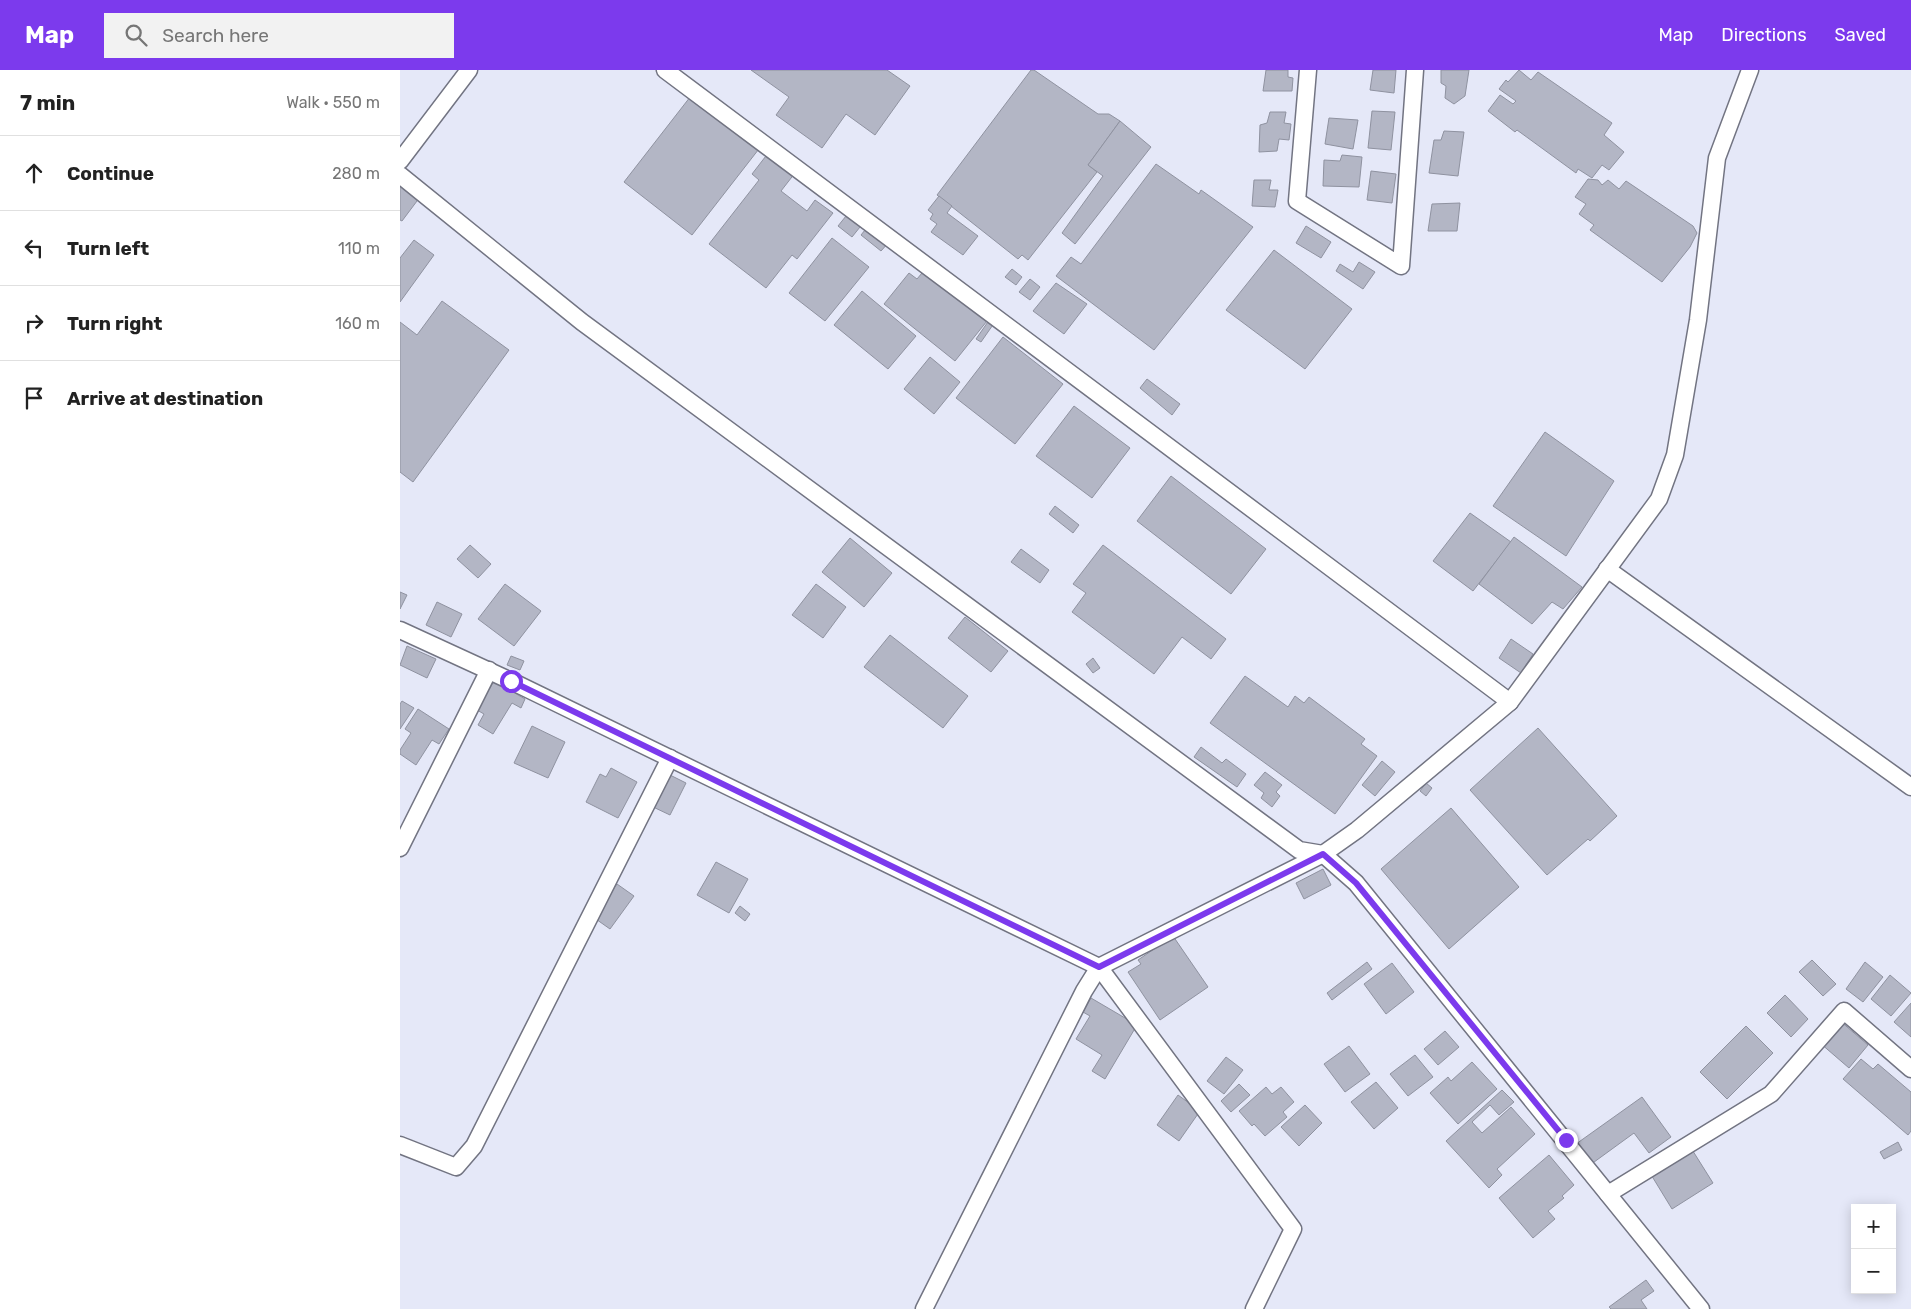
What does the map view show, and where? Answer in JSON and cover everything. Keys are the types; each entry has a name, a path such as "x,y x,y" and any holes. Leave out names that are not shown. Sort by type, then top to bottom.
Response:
{"street":[{"path":"400,161 468,70"},
{"path":"666,70 1510,702"},
{"path":"1308,70 1297,201 1401,266 1415,70"},
{"path":"924,1309 1084,991 1099,967 1323,854 1357,830 1510,702 1658,499 1675,455 1698,320 1717,158 1750,70"},
{"path":"400,175 582,322 1188,769 1299,850 1323,854 1356,883 1701,1309"},
{"path":"1607,569 1911,787"},
{"path":"400,630 489,670 1099,967 1293,1229 1254,1309"},
{"path":"400,848 489,670"},
{"path":"400,1145 456,1167 474,1146 670,758"},
{"path":"1608,1194 1771,1094 1844,1011 1911,1070"}],"building":[{"path":"751,70 887,70 910,86 875,135 846,114 822,148 776,115 789,97"},
{"path":"1031,70 1034,70 1098,114 1109,114 1120,121 1088,165 1097,172 1028,260 1022,255 1018,259 937,195"},
{"path":"1266,70 1288,70 1288,77 1293,78 1292,91 1263,91"},
{"path":"1373,70 1396,70 1394,93 1370,90"},
{"path":"1441,70 1469,70 1465,96 1454,104 1445,98 1446,86 1441,83"},
{"path":"1519,70 1531,80 1538,72 1612,123 1604,135 1624,152 1609,170 1602,165 1592,178 1578,169 1576,173 1517,130 1515,132 1488,111 1500,95 1513,104 1516,101 1499,89 1506,80 1508,82"},
{"path":"694,92 762,145 692,235 624,182"},
{"path":"1372,111 1395,112 1391,150 1368,148"},
{"path":"1270,112 1286,112 1284,123 1291,124 1289,140 1279,139 1277,151 1259,152 1260,125 1267,123"},
{"path":"1329,118 1358,120 1353,149 1325,144"},
{"path":"1120,121 1151,147 1075,244 1062,233 1103,176 1088,165"},
{"path":"1444,131 1464,132 1458,176 1429,173 1434,140 1441,140"},
{"path":"769,152 795,173 781,191 807,211 815,200 833,213 797,259 792,255 766,288 709,244 759,180 752,174"},
{"path":"1342,155 1362,157 1359,187 1323,186 1324,160 1340,161"},
{"path":"1156,164 1199,194 1201,190 1253,227 1154,350 1056,276 1071,257 1081,264"},
{"path":"1371,171 1396,174 1392,203 1367,200"},
{"path":"1588,179 1598,180 1602,185 1608,180 1619,189 1626,181 1693,226 1697,233 1690,247 1662,282 1590,230 1594,225 1579,214 1586,204 1575,197"},
{"path":"1254,180 1271,180 1269,190 1278,190 1275,207 1252,206"},
{"path":"400,182 420,197 402,221 400,220"},
{"path":"939,196 952,206 947,213 978,236 963,255 931,232 937,224 930,219 933,214 928,210"},
{"path":"1460,203 1457,231 1428,231 1432,204"},
{"path":"850,211 864,222 852,237 838,226"},
{"path":"869,225 889,242 881,251 861,235"},
{"path":"1306,226 1331,242 1321,258 1296,243"},
{"path":"832,238 869,267 825,321 789,293"},
{"path":"414,240 434,255 400,302 400,258"},
{"path":"1274,250 1352,309 1305,369 1226,310"},
{"path":"1359,262 1375,272 1363,289 1336,271 1340,264 1353,272"},
{"path":"927,267 991,316 955,361 884,304 909,273 917,279"},
{"path":"1012,269 1022,277 1016,285 1005,277"},
{"path":"1030,279 1040,287 1030,300 1019,292"},
{"path":"1056,283 1087,304 1064,334 1033,311"},
{"path":"862,291 916,336 888,369 834,325"},
{"path":"442,301 509,350 413,482 400,472 400,322 417,335"},
{"path":"992,316 997,319 981,342 976,339"},
{"path":"1003,337 1063,384 1015,444 956,398"},
{"path":"930,357 960,382 934,414 904,389"},
{"path":"1147,379 1180,404 1172,415 1140,388"},
{"path":"1074,406 1130,448 1092,498 1036,456"},
{"path":"1545,432 1614,481 1566,556 1493,506"},
{"path":"1171,476 1266,549 1231,594 1137,521"},
{"path":"1055,506 1079,525 1073,533 1049,514"},
{"path":"1470,513 1511,542 1473,591 1433,561"},
{"path":"1514,537 1582,587 1563,609 1552,602 1532,624 1479,584"},
{"path":"850,538 892,573 864,607 822,572"},
{"path":"470,545 491,564 478,578 457,559"},
{"path":"1103,545 1226,639 1211,659 1182,637 1154,674 1072,612 1086,593 1073,584"},
{"path":"1021,549 1049,570 1040,583 1011,562"},
{"path":"505,584 541,611 514,646 478,619"},
{"path":"816,584 846,607 823,638 792,615"},
{"path":"400,592 407,595 400,609"},
{"path":"437,602 462,614 451,637 426,625"},
{"path":"965,617 1008,651 991,672 948,638"},
{"path":"890,635 968,696 943,728 864,667"},
{"path":"1511,639 1533,654 1521,673 1499,658"},
{"path":"407,646 436,659 427,678 400,665"},
{"path":"511,656 524,661 520,670 507,665"},
{"path":"1093,658 1100,668 1093,673 1086,664"},
{"path":"1245,676 1288,707 1295,696 1304,703 1309,697 1365,739 1361,744 1377,756 1335,814 1210,723"},
{"path":"494,681 525,699 521,708 512,703 493,734 478,725 484,714 477,710"},
{"path":"402,701 414,708 400,729 400,704"},
{"path":"418,709 449,729 439,744 432,740 416,765 400,754 400,750 411,733 405,729"},
{"path":"532,726 565,742 548,778 514,763"},
{"path":"1538,728 1617,816 1590,841 1588,839 1547,875 1470,790"},
{"path":"1201,747 1222,763 1226,759 1246,774 1237,787 1194,757"},
{"path":"1382,761 1395,772 1375,796 1362,785"},
{"path":"611,768 637,782 618,818 586,802 600,774 606,777"},
{"path":"1265,772 1282,785 1276,792 1280,796 1272,807 1261,798 1264,793 1254,785"},
{"path":"668,774 686,783 670,815 651,806"},
{"path":"1426,783 1432,788 1426,796 1420,791"},
{"path":"1451,808 1519,887 1449,949 1381,869"},
{"path":"716,862 748,879 729,913 697,895"},
{"path":"1323,869 1331,885 1304,899 1296,883"},
{"path":"617,884 634,896 610,929 593,917"},
{"path":"740,906 750,914 745,921 735,913"},
{"path":"1173,936 1208,987 1160,1020 1128,972 1141,964 1138,960"},
{"path":"1812,960 1836,984 1823,996 1799,972"},
{"path":"1367,962 1372,969 1332,1000 1327,993"},
{"path":"1865,962 1883,977 1863,1002 1846,989"},
{"path":"1392,963 1414,992 1386,1014 1364,984"},
{"path":"1890,975 1911,993 1891,1016 1871,999"},
{"path":"1785,995 1808,1019 1791,1037 1767,1013"},
{"path":"1091,998 1137,1025 1105,1079 1092,1071 1102,1055 1076,1039 1090,1016 1083,1012"},
{"path":"1911,1003 1911,1037 1894,1022"},
{"path":"1839,1020 1868,1045 1849,1068 1820,1043"},
{"path":"1746,1026 1773,1053 1727,1099 1700,1072"},
{"path":"1445,1031 1459,1047 1438,1065 1424,1049"},
{"path":"1349,1046 1370,1074 1345,1092 1324,1064"},
{"path":"1415,1055 1433,1077 1408,1096 1390,1074"},
{"path":"1226,1057 1243,1070 1224,1094 1207,1081"},
{"path":"1861,1059 1873,1069 1878,1064 1911,1092 1911,1131 1908,1135 1843,1079"},
{"path":"1472,1062 1497,1089 1458,1124 1430,1093 1448,1077 1451,1081"},
{"path":"1376,1082 1398,1108 1374,1129 1351,1102"},
{"path":"1239,1084 1250,1095 1231,1112 1221,1101"},
{"path":"1266,1087 1272,1094 1281,1087 1294,1102 1283,1112 1287,1117 1265,1136 1254,1124 1252,1126 1239,1111"},
{"path":"1502,1090 1514,1102 1499,1115 1490,1105 1472,1122 1482,1133 1511,1107 1535,1134 1497,1169 1502,1175 1489,1188 1446,1141"},
{"path":"1178,1095 1200,1111 1179,1141 1157,1125"},
{"path":"1642,1097 1671,1137 1649,1153 1634,1133 1590,1165 1576,1144"},
{"path":"1305,1105 1322,1123 1299,1146 1281,1127"},
{"path":"1898,1142 1902,1150 1884,1159 1880,1152"},
{"path":"1691,1148 1713,1183 1672,1209 1650,1173"},
{"path":"1549,1155 1574,1185 1562,1196 1564,1198 1548,1211 1555,1219 1533,1238 1499,1198"},
{"path":"1646,1280 1654,1291 1641,1300 1647,1309 1611,1309 1609,1307"}],"route":[{"path":"511,681 1099,967 1323,854 1356,883 1566,1140"}]}
